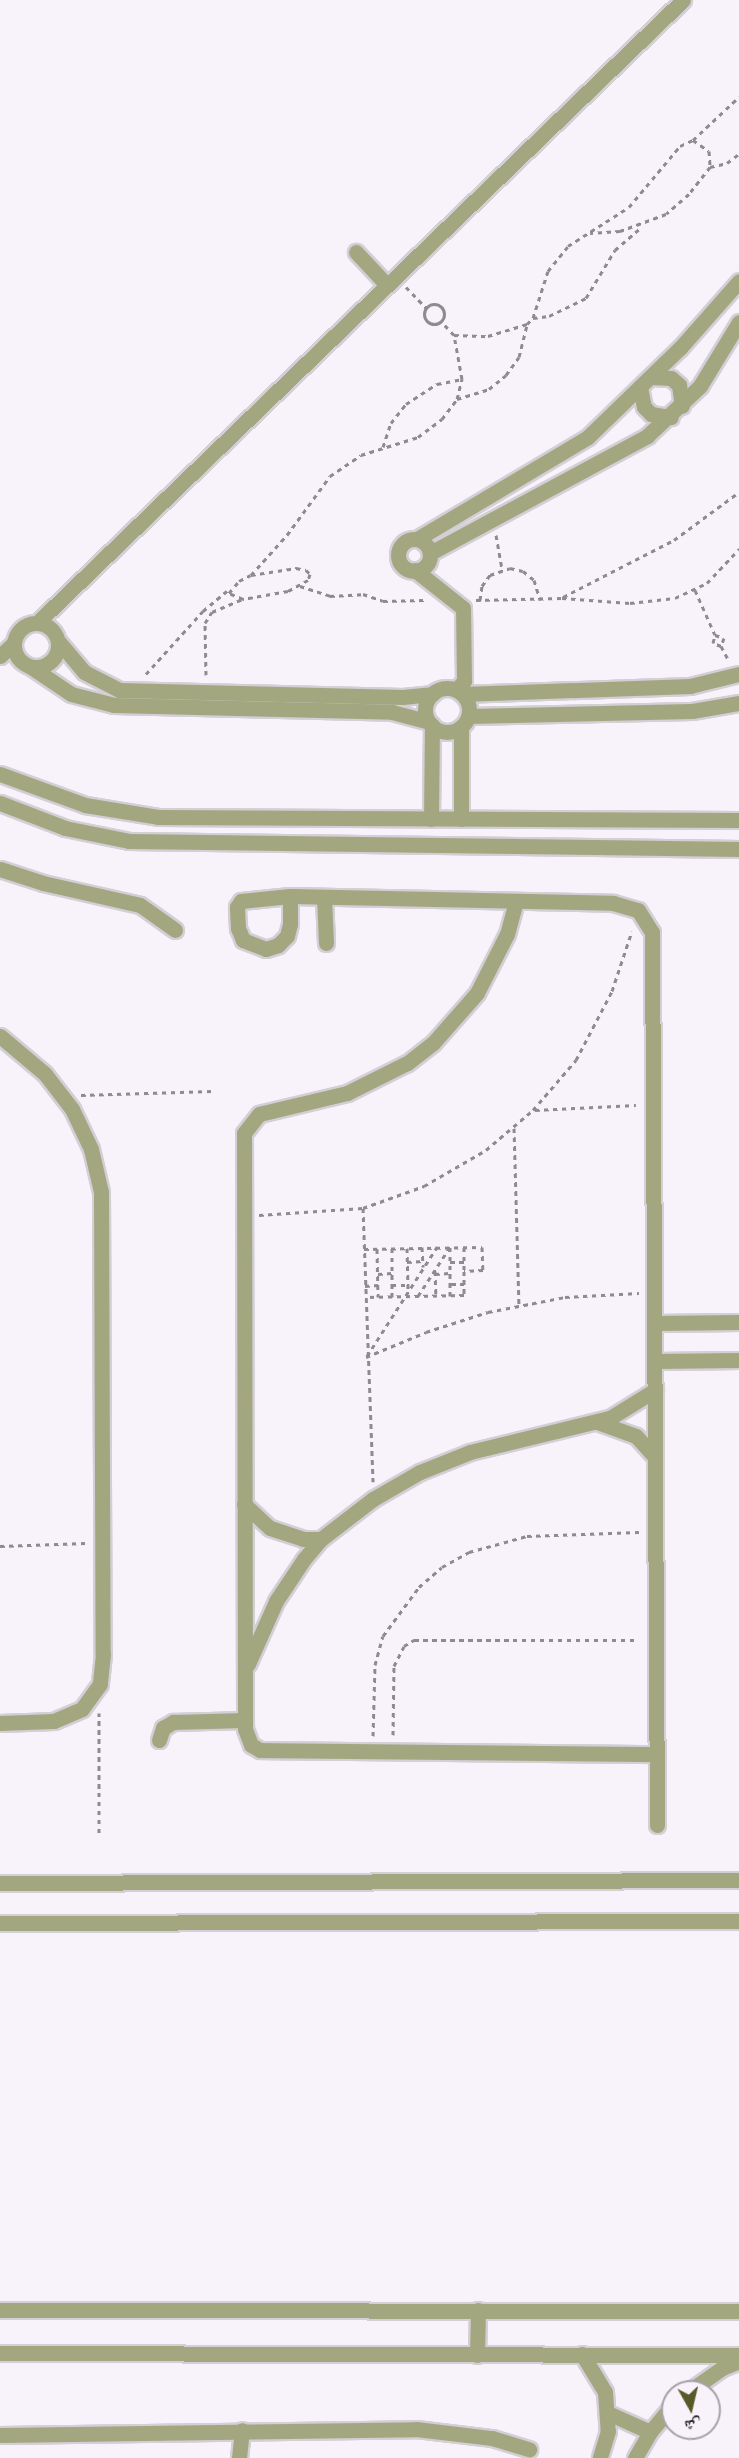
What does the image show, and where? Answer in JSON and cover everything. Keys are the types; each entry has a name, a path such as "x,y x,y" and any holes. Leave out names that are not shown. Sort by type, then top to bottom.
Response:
{"street":[{"path":"0,656 14,643 19,630 38,622 683,0"},
{"path":"356,252 391,281"},
{"path":"459,692 464,681 465,621 455,599 415,570 404,567 398,557 401,545 417,539 469,509 588,437 737,287"},
{"path":"430,553 567,477 622,452 676,411 716,364 739,322"},
{"path":"645,382 661,375 679,385 676,411"},
{"path":"645,382 644,407 651,414 676,411"},
{"path":"557,457 567,477"},
{"path":"469,509 477,527"},
{"path":"415,570 426,565 430,553 426,543 417,539"},
{"path":"38,622 52,628 59,642 84,672 121,695 207,692 225,700"},
{"path":"31,666 48,664 58,650 59,642"},
{"path":"14,643 18,658 71,694 393,704 444,689 459,692 514,692 690,687 739,674"},
{"path":"690,687 692,711"},
{"path":"589,690 591,713"},
{"path":"459,692 468,704 465,722 461,819"},
{"path":"514,692 515,715"},
{"path":"431,819 430,724 425,710 433,694"},
{"path":"393,704 443,732 465,722 515,715 692,711 739,703"},
{"path":"0,774 94,807 195,819 739,820"},
{"path":"0,803 65,828 129,841 194,844 739,849"},
{"path":"194,844 195,819"},
{"path":"0,869 43,884 140,905 175,930"},
{"path":"290,896 613,903 638,910 652,932 656,1292 657,1825"},
{"path":"324,897 326,943"},
{"path":"516,901 507,934 488,974 456,1019 433,1043 378,1080 316,1102 270,1108 250,1122 242,1145 245,1720 247,1737 260,1750 657,1754"},
{"path":"0,1036 30,1058 65,1099 91,1149 101,1192 102,1542 100,1684 93,1698 69,1717 0,1723"},
{"path":"656,1323 739,1322"},
{"path":"656,1361 739,1360"},
{"path":"245,1672 276,1601 321,1539 374,1499 420,1472 470,1452 597,1422 634,1406 655,1390"},
{"path":"597,1422 636,1436 655,1456"},
{"path":"244,1504 278,1532 303,1539 321,1539"},
{"path":"159,1740 164,1728 173,1722 245,1720"},
{"path":"0,1883 739,1880"},
{"path":"0,1923 739,1921"},
{"path":"0,2310 739,2311"},
{"path":"477,2355 478,2310"},
{"path":"0,2353 739,2355"},
{"path":"582,2355 605,2392 608,2414 600,2458"},
{"path":"705,2380 722,2368 739,2361"},
{"path":"608,2414 650,2432"},
{"path":"635,2458 650,2432 661,2419"},
{"path":"239,2458 242,2430"},
{"path":"0,2435 242,2430 425,2430 492,2438 529,2448"}],"path":[{"path":"533,318 541,289 557,258 629,207 667,157 693,140 739,97"},
{"path":"693,140 709,151 710,166"},
{"path":"454,335 488,336 526,324 533,318 549,316 586,298 615,250 643,225 681,203 710,166 726,163 739,154"},
{"path":"590,233 643,225"},
{"path":"391,281 426,308"},
{"path":"438,305 443,309 441,321 429,324 423,314 426,308 438,305"},
{"path":"121,695 203,611 231,587 251,575 287,535 330,476 354,459 431,430 457,399 462,379 454,335 441,321"},
{"path":"457,399 489,389 506,375 523,346 526,324"},
{"path":"383,447 391,423 406,404 437,384 462,379"},
{"path":"562,598 638,561 739,492"},
{"path":"492,519 502,569"},
{"path":"300,586 330,596 363,594 383,601 562,598 656,602 695,590 722,571 739,549"},
{"path":"231,587 229,592 233,597 243,599 272,596 300,586 308,580 310,574 306,570 282,568 251,575"},
{"path":"480,600 486,580 502,569 516,569 529,575 537,586 540,600"},
{"path":"695,590 715,635 712,643 721,646 724,638 715,635"},
{"path":"207,692 204,630 208,617 243,599"},
{"path":"203,611 208,617"},
{"path":"243,1215 312,1214 363,1208 456,1169 514,1128 533,1110 576,1060 596,1026 612,991 638,910"},
{"path":"65,1099 112,1092 213,1091"},
{"path":"533,1110 653,1104"},
{"path":"514,1128 519,1305"},
{"path":"363,1208 366,1357 374,1499"},
{"path":"422,1247 423,1268"},
{"path":"366,1357 437,1247"},
{"path":"450,1247 450,1296"},
{"path":"418,1296 450,1247"},
{"path":"365,1297 464,1295 464,1247"},
{"path":"364,1250 482,1247 483,1270 464,1271"},
{"path":"392,1248 392,1297"},
{"path":"407,1248 408,1292"},
{"path":"378,1249 378,1297"},
{"path":"407,1262 423,1261"},
{"path":"450,1262 464,1262"},
{"path":"435,1272 450,1273"},
{"path":"435,1272 436,1296"},
{"path":"378,1274 392,1273"},
{"path":"426,1284 436,1284"},
{"path":"450,1284 464,1284"},
{"path":"364,1286 378,1285"},
{"path":"392,1286 408,1285"},
{"path":"366,1357 456,1321 519,1305 565,1297 656,1292"},
{"path":"373,1751 375,1665 383,1636 419,1587 442,1567 469,1552 527,1536 655,1532"},
{"path":"0,1546 102,1542"},
{"path":"393,1752 394,1666 397,1655 414,1640 656,1640"},
{"path":"99,1833 100,1684"}]}
